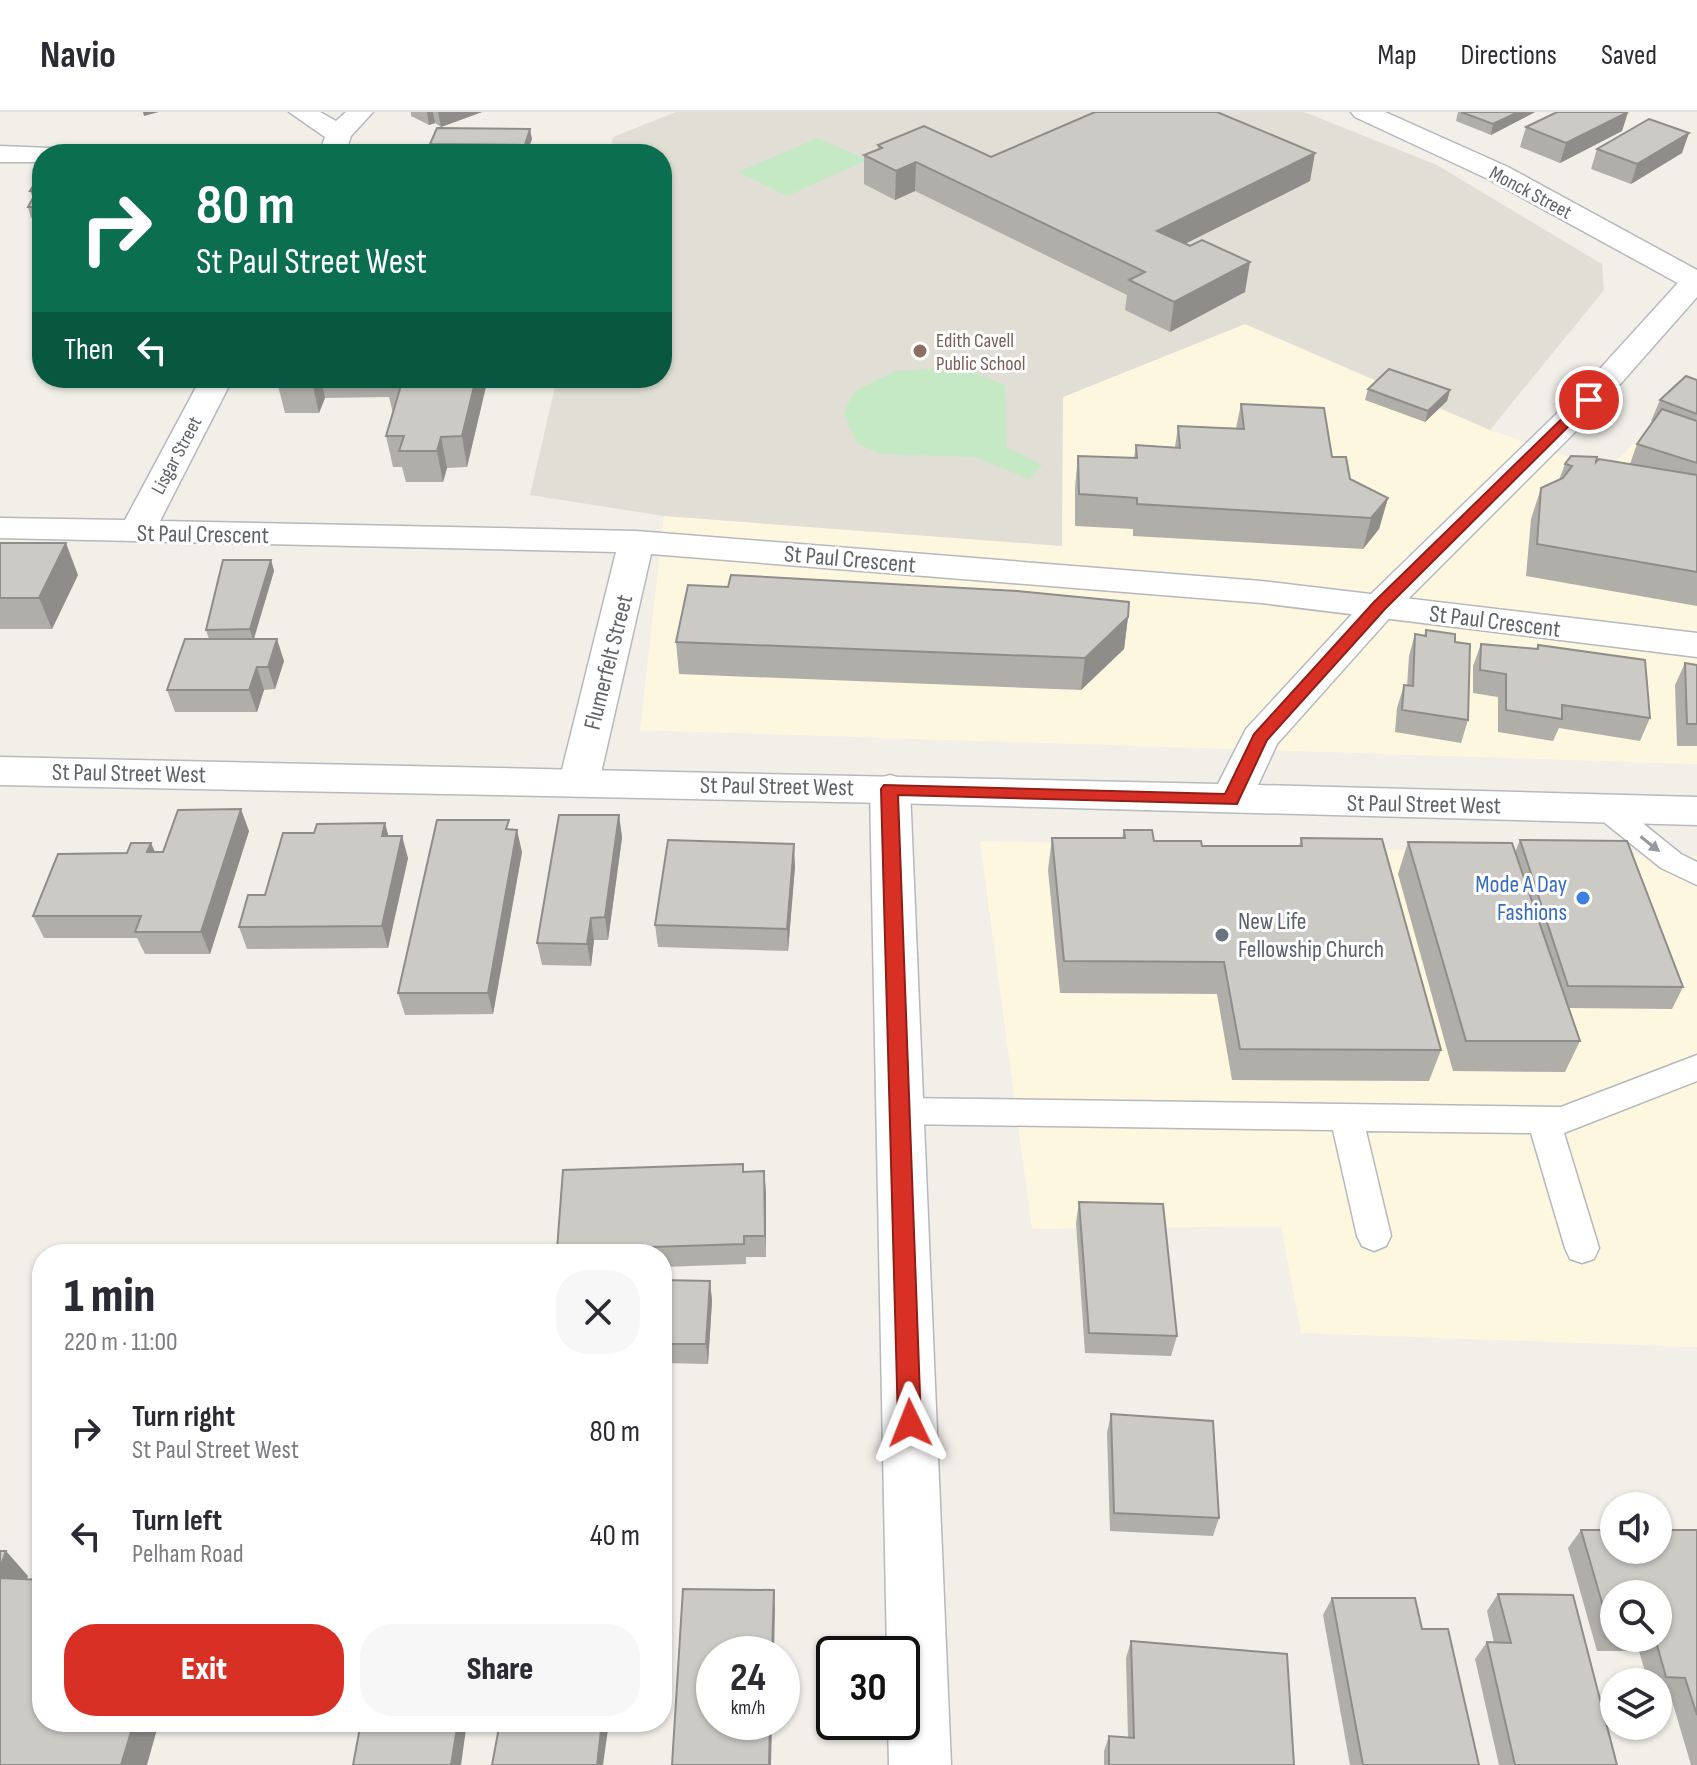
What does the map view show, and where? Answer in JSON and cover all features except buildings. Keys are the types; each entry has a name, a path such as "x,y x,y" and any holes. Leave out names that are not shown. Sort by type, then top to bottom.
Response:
{"street":[{"path":"302,112 336,144 360,112"},
{"name":"Monck Street","path":"1364,112 1498,173 1696,280"},
{"path":"0,154 32,154"},
{"path":"1231,800 1260,738 1380,606 1589,400 1696,280"},
{"name":"Lisgar Street","path":"136,533 212,388"},
{"name":"St Paul Crescent","path":"0,528 636,542 1246,591 1697,645"},
{"name":"Flumerfelt Street","path":"579,782 636,542"},
{"name":"St Paul Street West","path":"0,771 890,789 1697,811"},
{"path":"890,789 920,1765"}],"lane":[{"path":"1605,808 1671,861 1697,875"},
{"path":"900,1111 1562,1120 1697,1068"},
{"path":"1347,1119 1374,1236"},
{"path":"1544,1120 1582,1248"}],"shaded area":[{"name":"Edith Cavell Public School","path":"676,112 1304,112 1437,165 1602,264 1604,290 1490,430 1245,324 1063,397 1062,546 664,516 530,495 555,388 672,388 672,144 611,144 613,137"},
{"path":"1245,324 1490,430 1607,470 1697,382 1697,764 640,730 664,516 1061,546 1063,397"},
{"path":"980,841 1697,856 1697,1347 1301,1333 1281,1226 1032,1229"}],"green space":[{"path":"818,138 867,160 787,196 738,172"},
{"path":"956,366 1005,385 1006,447 1042,465 1029,479 975,457 882,454 856,443 844,412 855,391 893,372"}],"place":[{"name":"Edith Cavell Public School","path":"920,351"},
{"name":"Mode A Day Fashions","path":"1583,898"},
{"name":"New Life Fellowship Church","path":"1222,935"}],"route":[{"path":"910,1423 890,789 1231,800 1260,738 1380,606 1589,400"}]}
